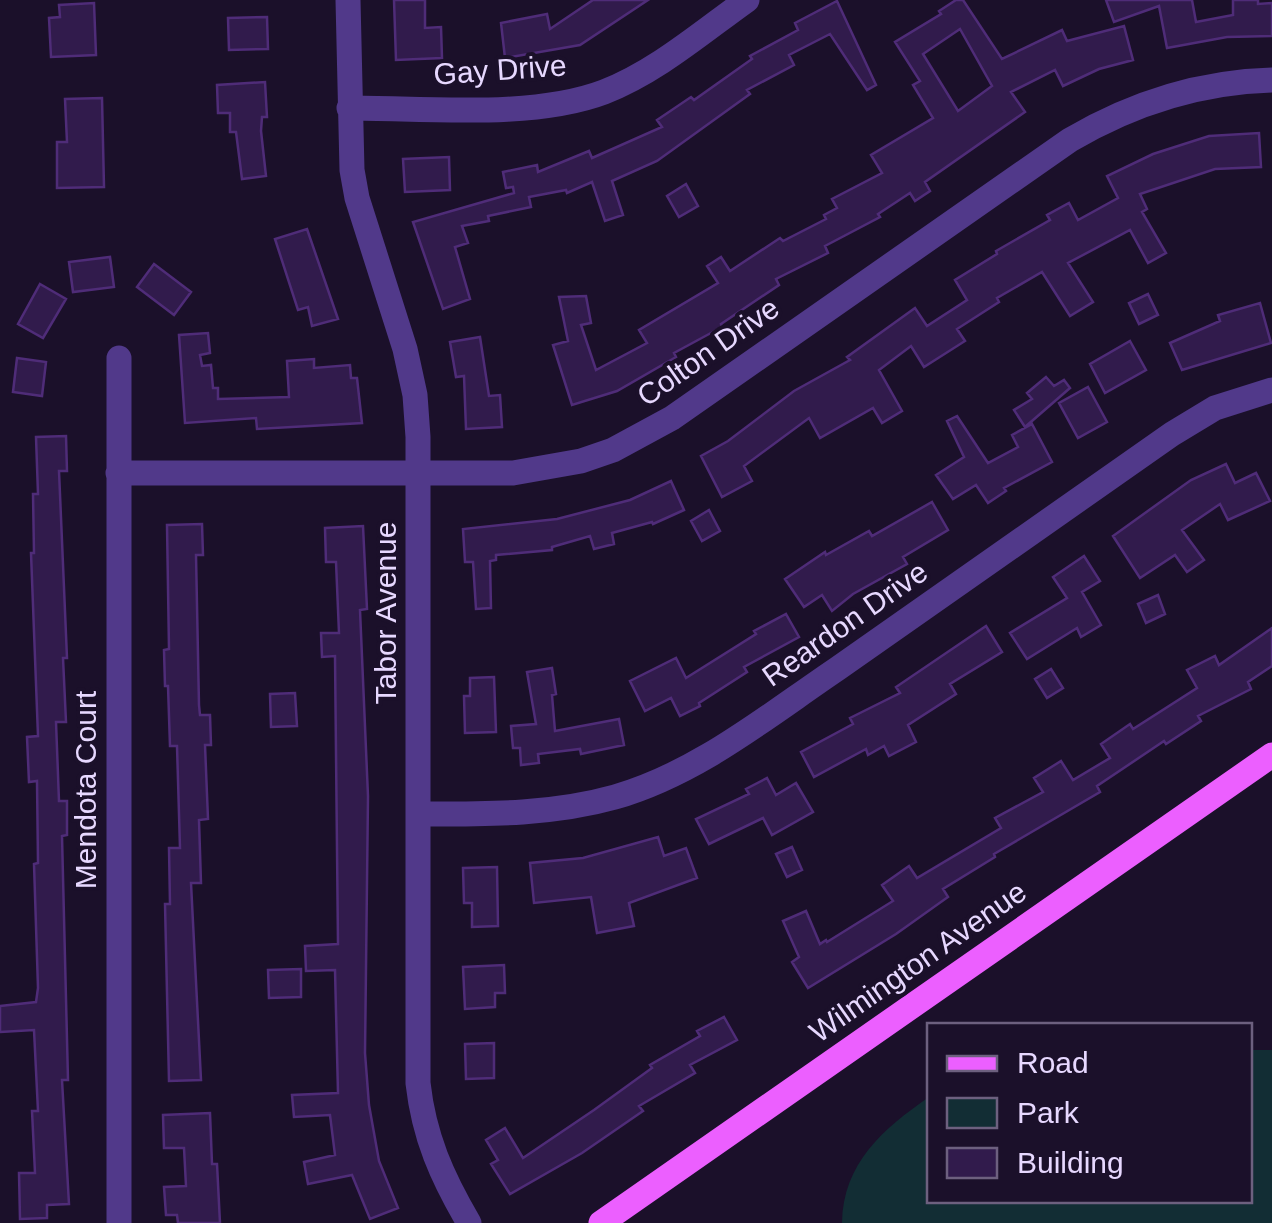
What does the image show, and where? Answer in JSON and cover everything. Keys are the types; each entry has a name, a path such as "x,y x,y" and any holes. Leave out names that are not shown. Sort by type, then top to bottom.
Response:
{"main road":[{"name":"Wilmington Avenue","path":"601,1223 1272,755"}],"street":[{"name":"Tabor Avenue","path":"348,0 349,108 357,198 405,349 415,395 420,1100 430,1150 469,1223"},
{"name":"Gay Drive","path":"349,108 508,108 570,102 604,92 636,75 747,0"},
{"name":"Colton Drive","path":"118,473 513,473 550,469 613,450 672,418 1107,118 1178,93 1272,80"},
{"name":"Mendota Court","path":"119,358 119,1223"},
{"name":"Reardon Drive","path":"419,814 500,814 577,806 616,797 679,772 758,724 1172,434 1215,408 1272,390"}],"green space":[{"path":"1252,1050 1272,1050 1272,1223 842,1223 844,1202 858,1165 896,1122 927,1099 927,1203 1252,1203"}],"building":[{"path":"394,0 425,0 425,28 441,27 442,58 396,60"},
{"path":"593,0 648,0 580,45 505,58 501,23 547,14 550,29"},
{"path":"963,0 1002,59 1062,30 1067,41 1124,26 1133,60 1099,69 1063,86 1055,70 1011,92 1025,112 925,182 930,191 915,201 910,193 878,214 880,217 825,246 828,253 776,279 779,285 721,324 722,327 674,353 676,357 617,391 572,405 553,345 568,341 559,297 586,296 591,323 581,325 596,370 647,343 639,330 718,283 707,266 721,257 730,271 780,238 783,241 826,219 824,215 837,208 832,199 882,173 871,155 933,118 913,85 920,81 895,42 941,14 939,11","holes":["960,29 992,86 958,111 923,54"]},
{"path":"1106,0 1192,0 1196,22 1233,15 1233,0 1272,3 1272,36 1227,37 1167,48 1159,6 1114,22"},
{"path":"837,1 876,85 867,90 830,34 789,55 794,65 747,90 750,94 657,161 612,181 623,215 605,221 592,182 567,193 566,190 529,197 531,207 462,226 468,243 455,247 470,299 443,309 413,222 514,193 513,187 506,188 503,172 537,165 538,172 589,151 592,158 662,127 657,120 691,97 694,100 752,59 750,56 798,30 795,23"},
{"path":"94,3 96,55 51,57 49,18 60,17 59,5"},
{"path":"267,17 268,49 229,50 228,18"},
{"path":"265,82 267,117 262,117 261,131 266,176 242,179 236,132 230,132 230,113 218,113 217,85"},
{"path":"102,98 104,187 57,188 57,142 67,142 65,99"},
{"path":"1259,133 1261,167 1215,169 1140,194 1147,209 1142,212 1166,253 1148,263 1130,230 1068,263 1093,302 1070,316 1042,272 997,298 999,302 957,329 965,341 924,367 911,346 879,370 902,411 882,423 873,408 820,438 809,418 744,466 752,481 722,497 701,456 728,441 794,391 850,360 847,357 915,308 927,326 967,300 955,280 1050,220 1047,215 1069,203 1078,220 1118,198 1107,176 1153,154 1209,136"},
{"path":"449,157 450,190 405,192 403,159"},
{"path":"686,184 698,206 679,217 667,196"},
{"path":"307,229 338,319 312,326 308,307 298,310 275,239"},
{"path":"110,257 114,287 73,292 69,262"},
{"path":"154,264 191,292 174,315 137,287"},
{"path":"40,284 66,299 43,338 18,324"},
{"path":"1148,294 1158,315 1139,324 1129,303"},
{"path":"1260,303 1271,343 1182,370 1170,343 1220,321 1218,315"},
{"path":"208,333 210,353 200,355 202,366 211,365 218,399 289,397 287,361 314,359 314,368 350,365 351,378 357,378 362,423 257,429 256,418 185,423 179,335"},
{"path":"480,337 489,396 500,395 502,427 466,429 464,376 456,377 450,342"},
{"path":"1130,341 1146,370 1105,393 1090,364"},
{"path":"17,358 46,362 42,396 13,392"},
{"path":"1046,377 1054,386 1064,380 1070,388 1025,427 1014,410 1032,399 1027,393"},
{"path":"1088,387 1107,422 1078,438 1059,403"},
{"path":"957,416 988,463 1018,447 1012,435 1032,424 1052,462 1004,488 1006,491 988,503 976,485 953,499 936,475 964,457 947,421"},
{"path":"66,436 67,471 59,471 66,722 56,722 59,801 67,801 67,835 62,836 68,1080 62,1080 69,1204 47,1205 47,1218 20,1219 19,1173 35,1173 32,1111 38,1111 34,1030 0,1032 0,1006 36,1002 38,988 34,864 38,863 37,781 29,782 27,737 38,736 31,553 33,494 38,494 36,437"},
{"path":"1226,464 1235,483 1256,473 1270,501 1228,520 1220,504 1182,530 1204,560 1187,572 1175,555 1140,578 1113,536 1191,480"},
{"path":"671,481 684,510 653,524 612,533 614,544 594,549 590,536 552,550 496,555 496,560 490,561 491,608 476,609 473,562 465,562 463,529 557,519 630,500"},
{"path":"932,502 948,530 903,557 907,564 853,594 832,611 822,595 804,607 785,579 825,552 826,555 869,531 872,536"},
{"path":"709,510 720,531 702,541 691,521"},
{"path":"202,524 203,555 196,555 199,705 200,715 210,715 211,745 205,745 208,819 199,820 201,883 191,883 201,1080 169,1081 165,904 170,904 169,848 180,848 177,746 170,746 165,686 164,650 169,649 167,525"},
{"path":"363,526 367,609 360,610 368,796 365,1053 379,1161 398,1208 370,1219 352,1175 308,1184 304,1162 335,1155 330,1115 294,1117 292,1095 338,1093 335,970 306,971 305,946 338,944 335,656 322,657 321,633 339,633 336,562 326,562 325,528"},
{"path":"1084,556 1100,581 1082,592 1101,625 1081,637 1077,628 1027,659 1010,633 1067,598 1053,577"},
{"path":"1158,595 1165,614 1146,623 1138,604"},
{"path":"786,614 799,637 744,667 747,672 699,703 700,706 680,716 671,698 645,711 630,681 676,658 686,678"},
{"path":"986,626 1002,652 950,684 956,694 908,725 916,742 889,756 884,746 868,755 866,749 814,777 801,752 853,724 850,718 900,693 896,687"},
{"path":"1272,628 1272,666 1248,682 1251,689 1198,716 1201,721 1097,786 1100,792 994,854 995,857 943,889 948,897 808,988 792,962 799,957 783,921 806,911 820,944 827,942 893,901 882,885 909,866 917,878 1001,828 995,818 1043,792 1034,778 1061,761 1073,780 1110,758 1101,744 1130,724 1133,729 1197,688 1187,670 1215,656 1219,665"},
{"path":"552,668 555,731 619,719 624,745 581,754 580,749 538,754 539,763 521,765 520,748 513,748 511,726 536,724 527,672"},
{"path":"1051,669 1063,688 1047,698 1035,679"},
{"path":"494,677 496,732 465,733 464,696 470,696 470,678"},
{"path":"295,693 297,726 271,727 270,694"},
{"path":"767,778 776,795 796,783 813,812 772,835 763,818 709,844 696,819 749,794 746,789"},
{"path":"658,837 664,856 686,848 697,878 629,903 634,926 597,933 591,897 534,903 530,863 583,858"},
{"path":"792,847 802,870 787,877 776,854"},
{"path":"497,867 498,926 472,927 472,903 464,903 463,868"},
{"path":"504,965 505,993 495,993 495,1007 465,1009 463,967"},
{"path":"301,969 301,997 269,998 268,970"},
{"path":"724,1017 737,1040 690,1065 695,1073 639,1106 643,1111 582,1153 510,1194 491,1164 498,1160 486,1140 505,1128 523,1158 652,1068 650,1065 700,1036 697,1031"},
{"path":"494,1043 494,1078 466,1079 465,1044"},
{"path":"210,1113 220,1223 178,1223 177,1215 166,1215 164,1187 186,1186 184,1148 164,1148 163,1115"}]}
